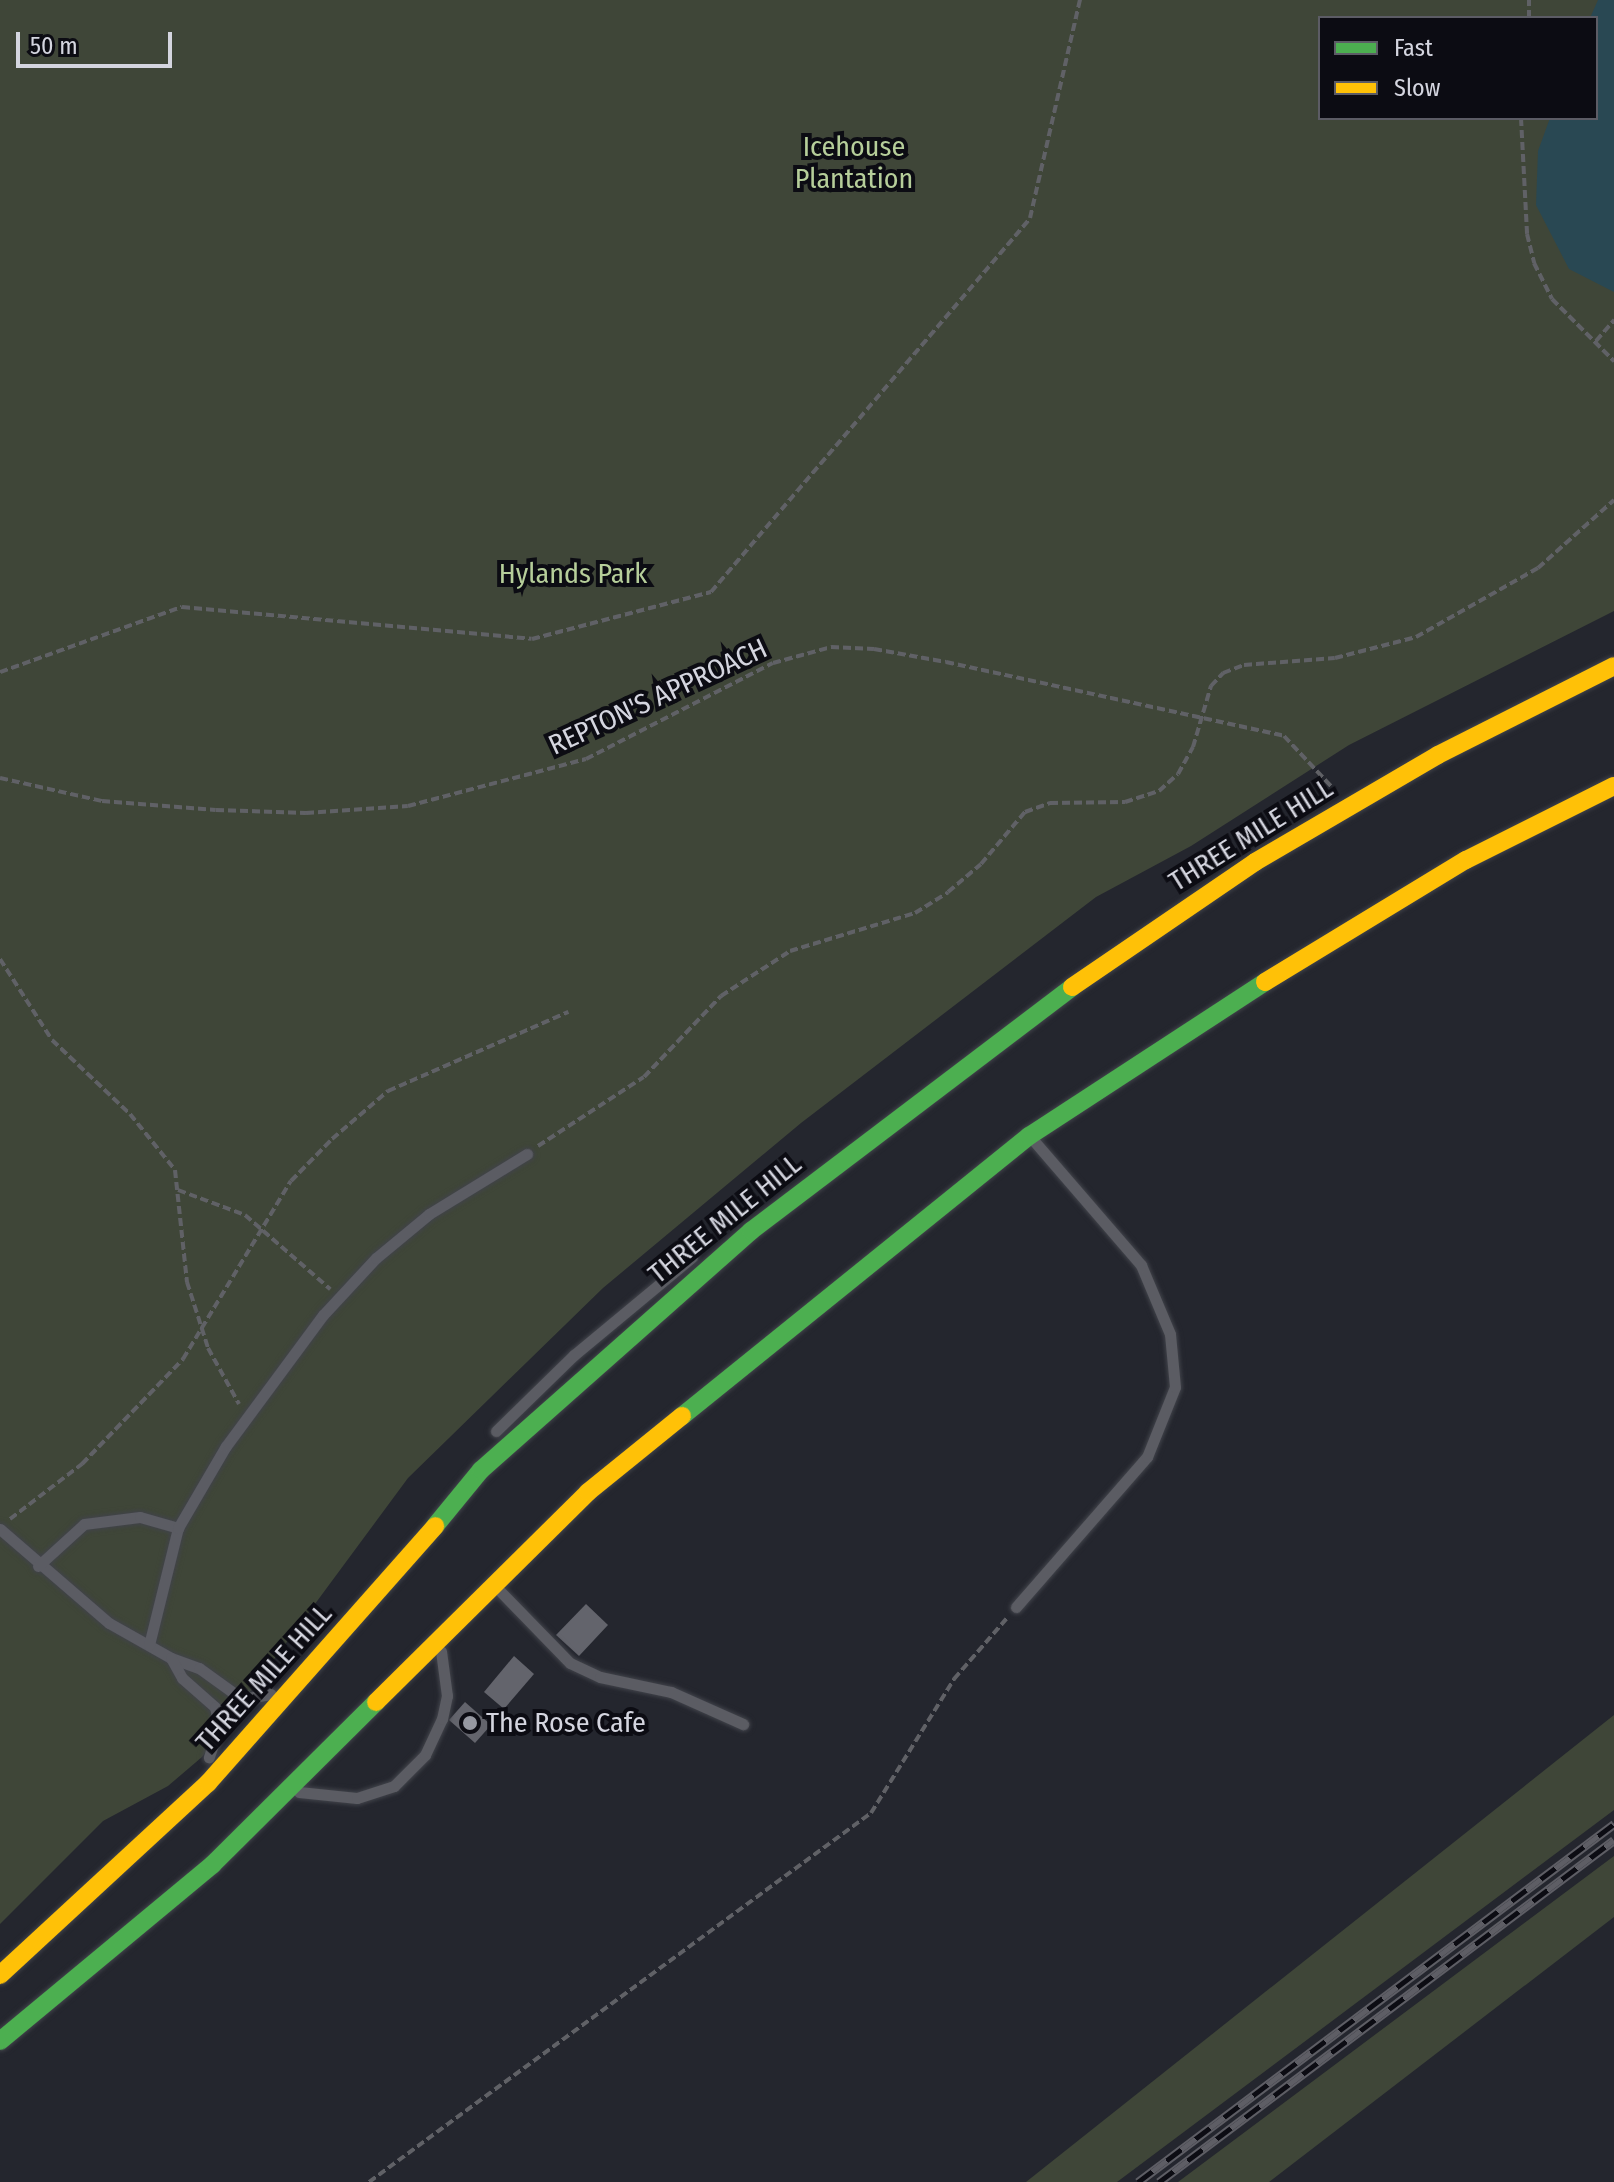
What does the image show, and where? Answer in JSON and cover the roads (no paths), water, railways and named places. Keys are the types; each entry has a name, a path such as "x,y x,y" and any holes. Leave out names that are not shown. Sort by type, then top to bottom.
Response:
{"highway":[{"name":"THREE MILE HILL","path":"0,1974 162,1830 251,1737 296,1681 379,1593 481,1470 643,1323 884,1126 1111,957 1255,862 1438,755 1614,666"},
{"path":"0,2041 134,1933 289,1790 492,1583 640,1448 1029,1136 1122,1070 1342,932 1466,860 1614,786"}],"lane":[{"path":"761,1205 884,1126"},
{"path":"1016,1607 1147,1457 1164,1424 1176,1361 1157,1296 1141,1265 1029,1136"},
{"path":"149,1645 178,1528 247,1416 337,1299 376,1258 429,1214 527,1154"},
{"path":"488,1439 574,1355 702,1250"},
{"path":"379,1593 460,1472"},
{"path":"38,1566 84,1524 140,1517 178,1528"},
{"path":"0,1528 38,1566 109,1623 171,1658 199,1668 242,1699 268,1695 296,1681"},
{"path":"492,1583 570,1663 600,1677 671,1692 743,1724"},
{"path":"289,1790 378,1795 425,1755 447,1696 439,1638"},
{"path":"171,1658 182,1678 215,1707 219,1726 205,1764"},
{"path":"0,1974 49,1913 172,1796"}],"water":[{"path":"1598,0 1614,0 1614,292 1569,269 1536,205 1538,151 1549,120 1598,120 1598,16 1591,16"}],"railway":[{"path":"1138,2182 1614,1824"},
{"path":"1159,2182 1614,1840"}],"place":[{"name":"The Rose Cafe","path":"470,1723"}],"park label":[{"name":"Icehouse Plantation","path":"854,163"},
{"name":"Hylands Park","path":"573,574"}]}
